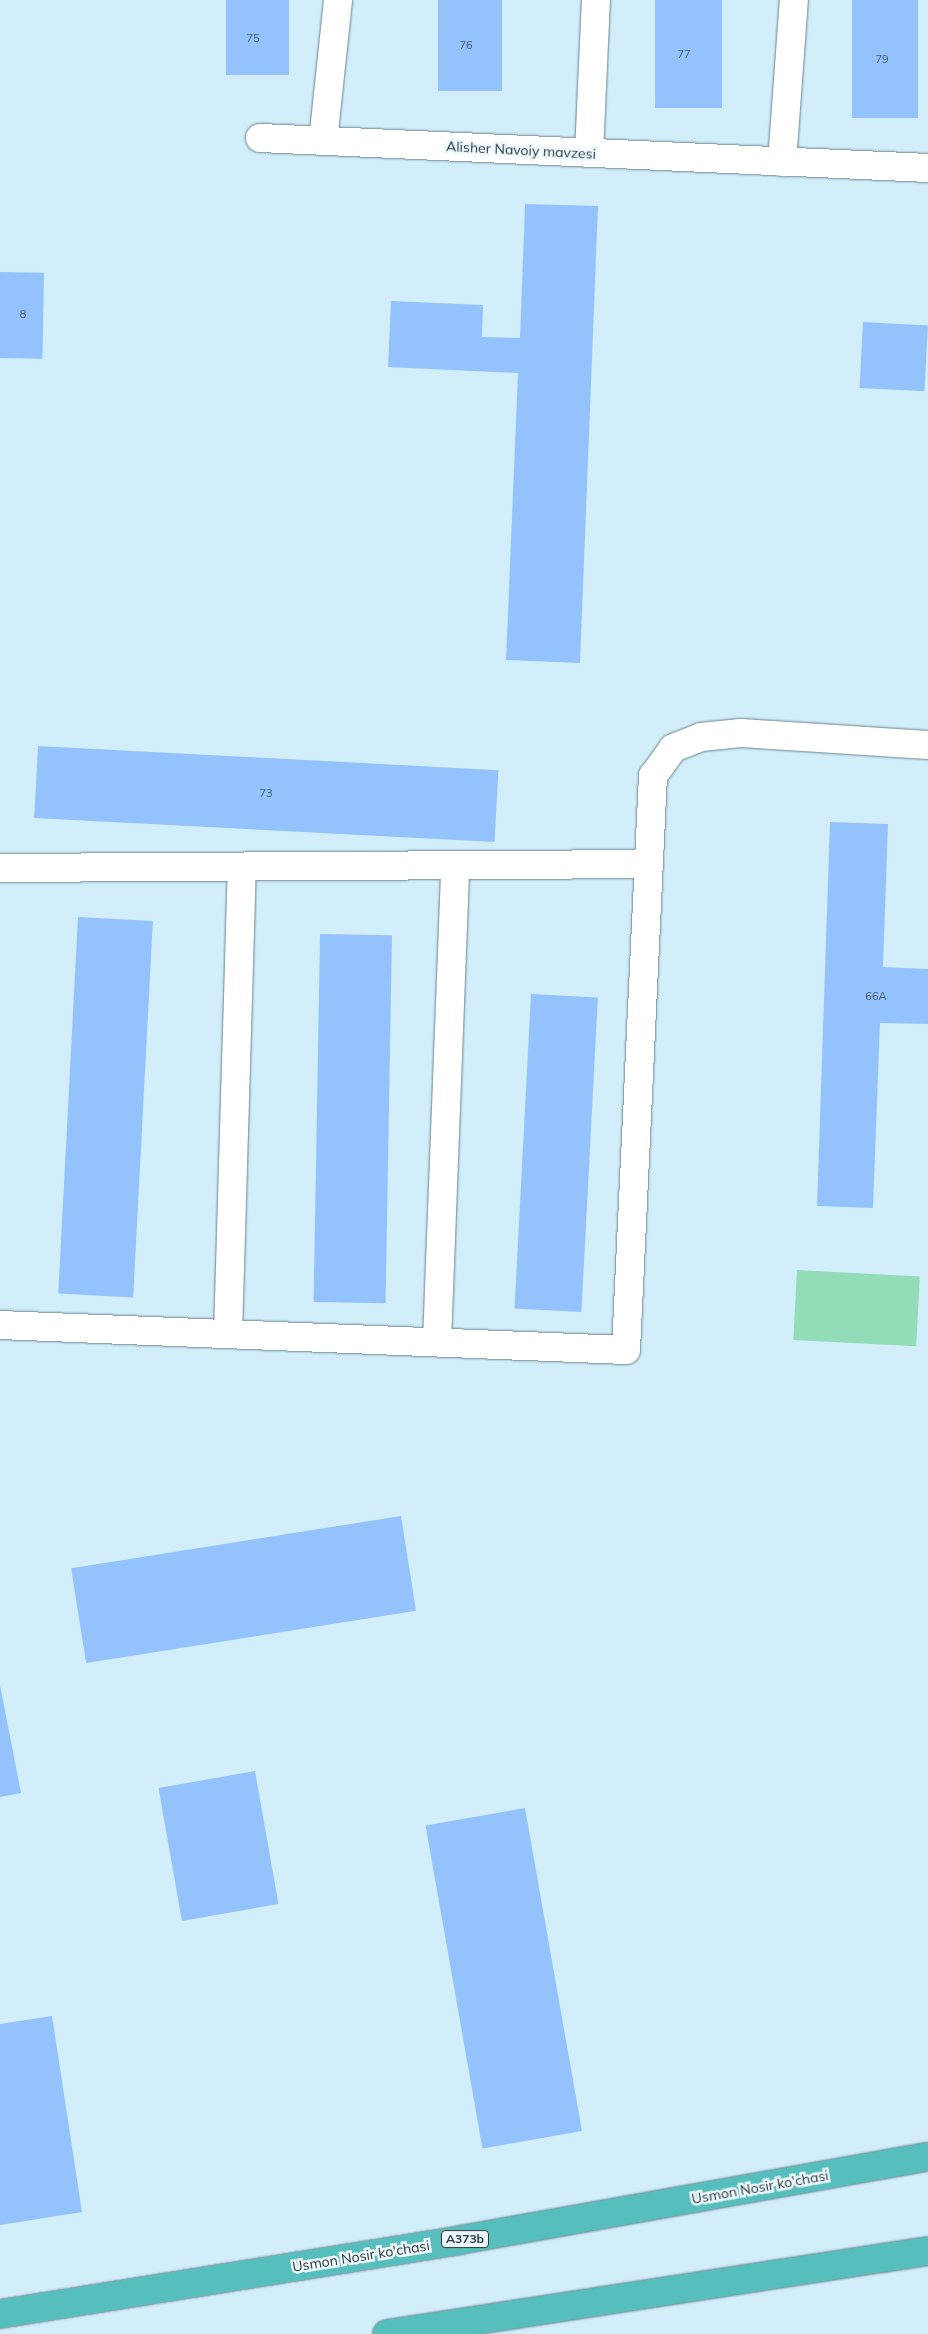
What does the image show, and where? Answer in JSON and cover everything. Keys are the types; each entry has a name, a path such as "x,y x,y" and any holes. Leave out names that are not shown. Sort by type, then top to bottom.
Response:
{"highway":[{"name":"Usmon Nosir ko'chasi","path":"0,2314 460,2240 928,2157"},
{"path":"387,2334 469,2328 928,2251"}],"lane":[{"path":"324,141 338,0"},
{"path":"589,153 596,0"},
{"path":"782,162 794,0"},
{"name":"Alisher Navoiy mavzesi","path":"260,138 928,168"},
{"path":"0,1325 626,1350 653,776 673,748 701,737 741,733 928,744"},
{"path":"0,868 648,864"},
{"path":"437,1342 455,866"},
{"path":"228,1334 242,867"}],"green space":[{"path":"797,1270 920,1276 916,1346 793,1340"}],"building":[{"path":"226,0 289,0 289,75 226,75"},
{"path":"438,0 502,0 502,91 438,91"},
{"path":"655,0 722,0 722,108 655,108"},
{"path":"852,0 918,0 918,118 852,118"},
{"path":"525,204 598,206 580,663 506,660 518,373 388,367 391,301 483,305 482,337 520,338"},
{"path":"0,272 44,273 42,359 0,358"},
{"path":"863,322 928,325 924,391 860,388"},
{"path":"38,746 498,770 495,842 34,818"},
{"path":"830,822 888,824 883,967 928,969 928,1024 880,1023 873,1208 817,1206"},
{"path":"78,917 153,921 133,1297 58,1293"},
{"path":"320,934 392,935 386,1303 314,1302"},
{"path":"531,994 598,998 581,1312 515,1309"},
{"path":"401,1516 416,1611 86,1663 71,1568"},
{"path":"0,1685 21,1793 0,1797"},
{"path":"255,1771 278,1904 182,1921 158,1788"},
{"path":"525,1808 582,2131 482,2149 426,1826"},
{"path":"52,2016 82,2212 0,2225 0,2024"}]}
